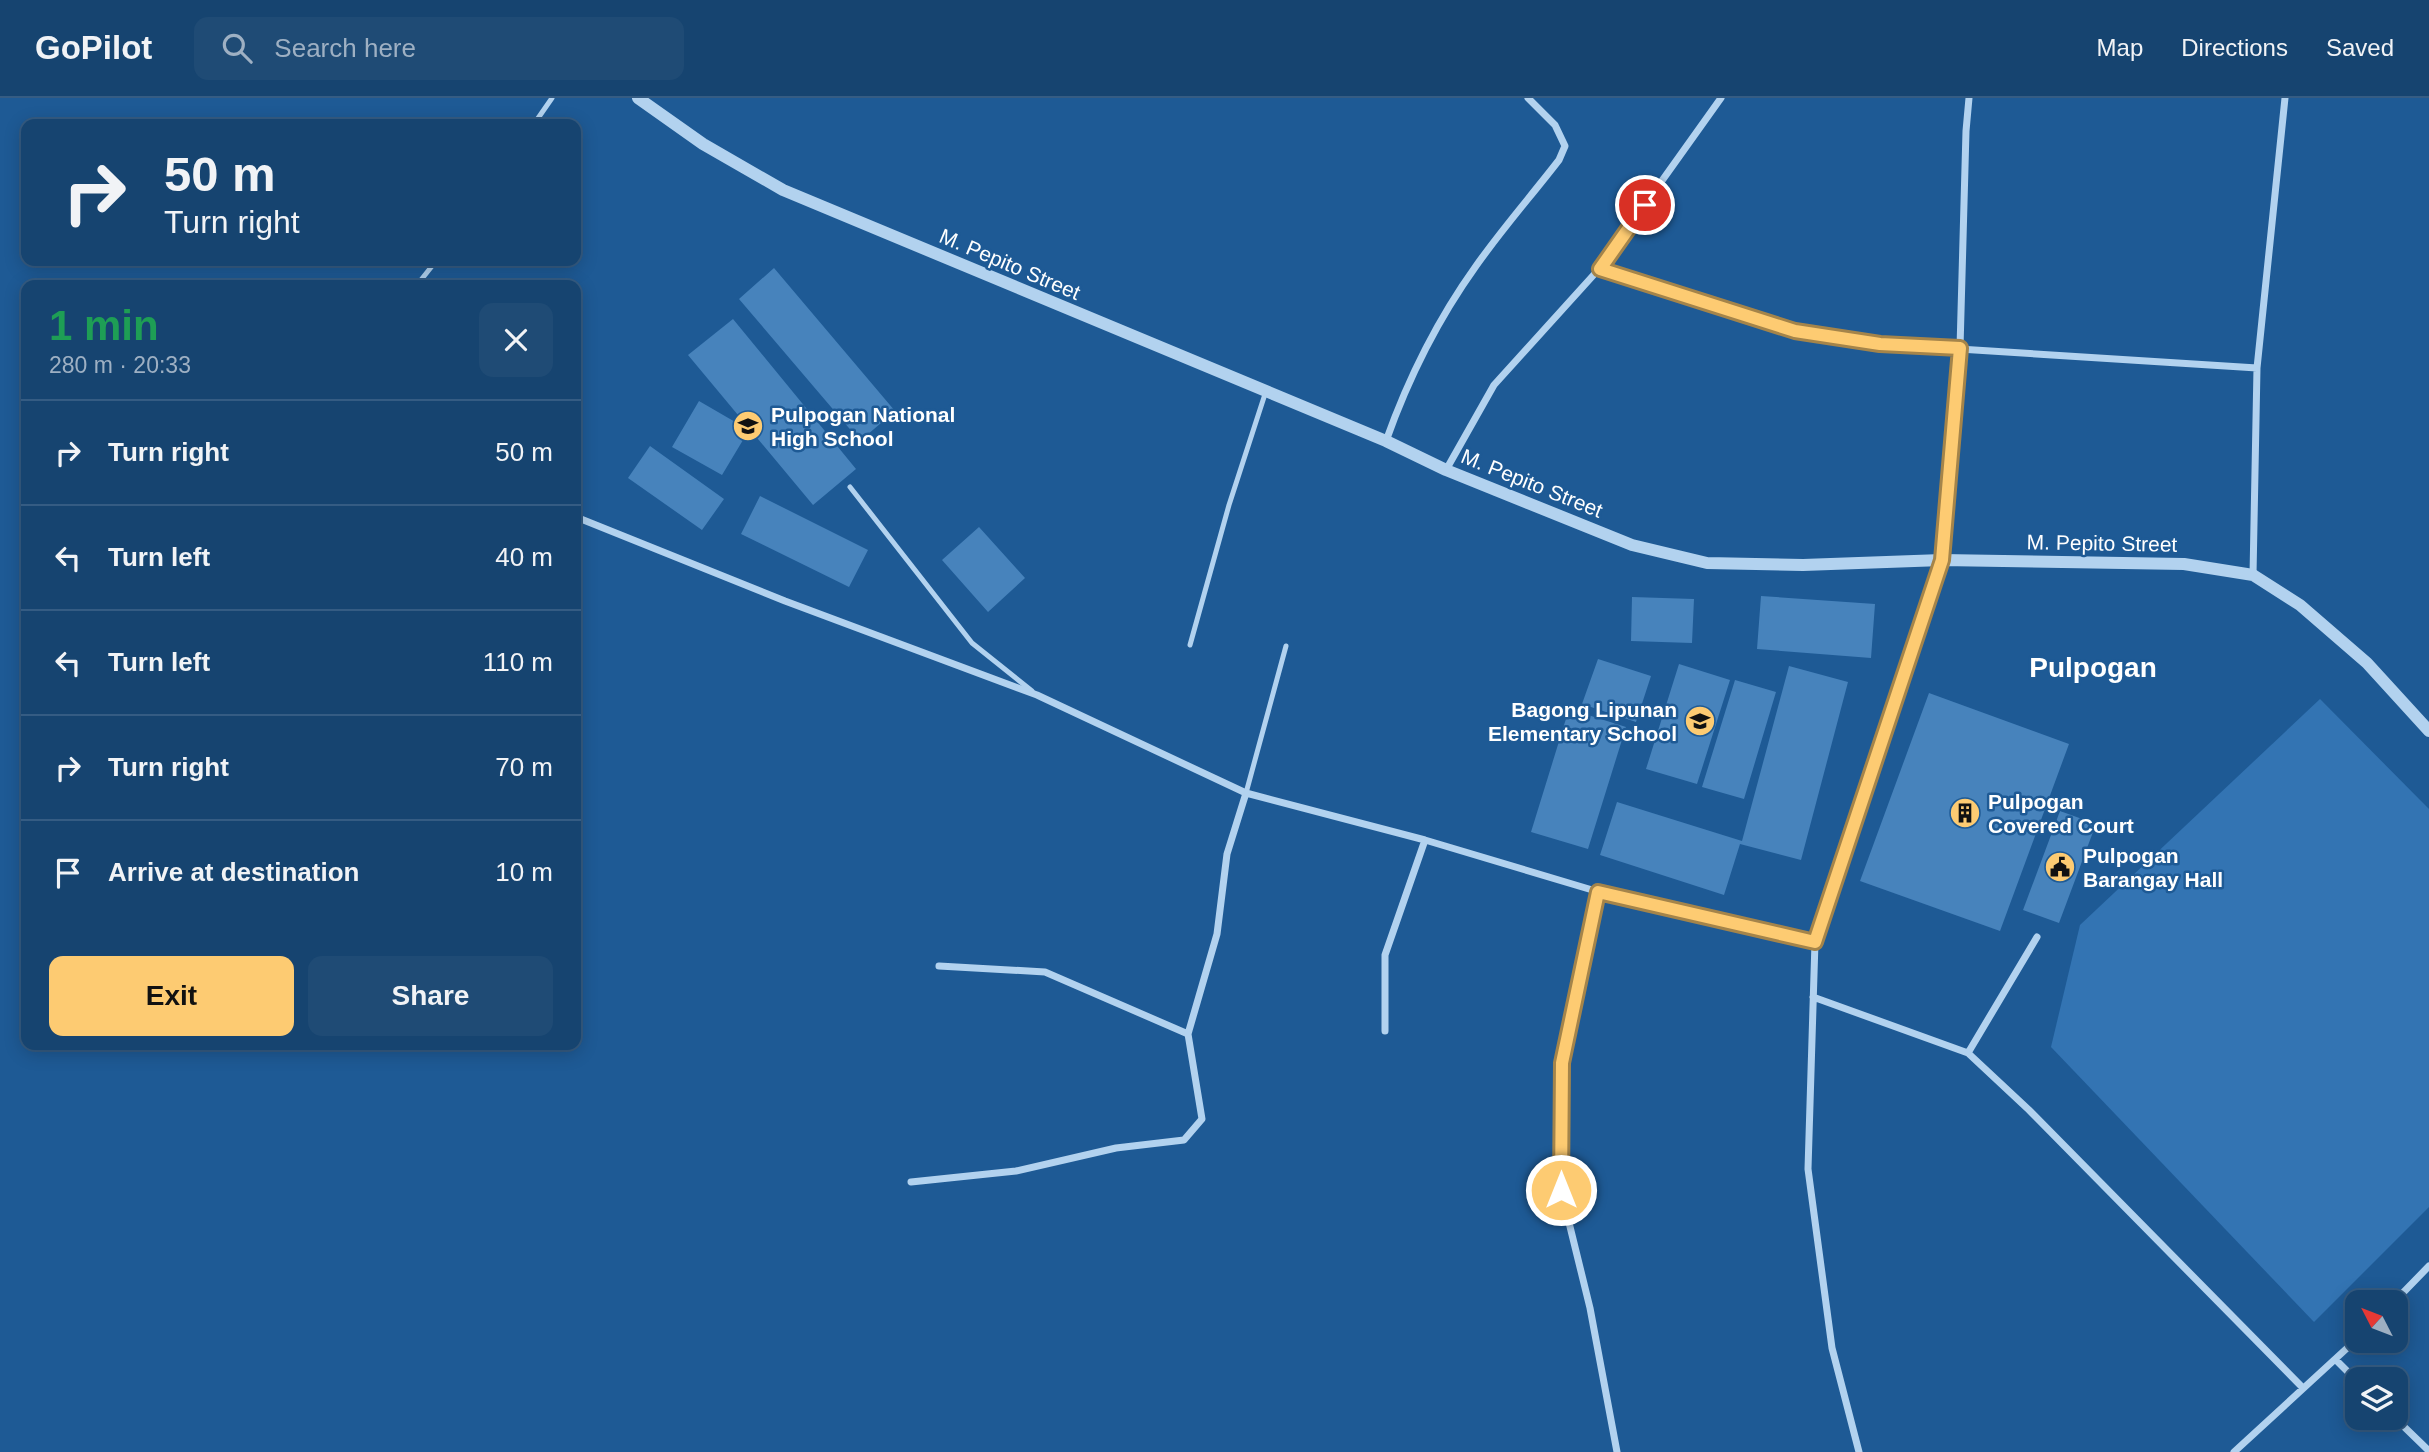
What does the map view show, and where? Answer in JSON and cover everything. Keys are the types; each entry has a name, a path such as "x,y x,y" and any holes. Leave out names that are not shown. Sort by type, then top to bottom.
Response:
{"street":[{"name":"M. Pepito Street","path":"638,98 703,144 783,190 1386,441 1446,470 1632,545 1707,563 1803,565 1942,560 2183,564 2253,575 2300,605 2367,663 2429,731"},
{"path":"1386,441 1401,398 1438,325 1476,266 1559,160 1564,146 1555,125 1528,98"},
{"path":"1446,470 1494,385 1600,269 1720,98"},
{"path":"1859,1452 1832,1348 1808,1169 1815,942 1942,560 1960,348 1969,98"},
{"path":"2253,575 2257,368 2286,98"},
{"path":"1600,269 1795,331 1880,344 2257,368"},
{"path":"581,519 785,601 1037,695 1246,793 1425,840 1598,892 1815,942"},
{"path":"911,1182 1016,1171 1116,1147 1184,1140 1202,1119 1188,1034 1217,934 1227,853 1246,793"},
{"path":"1385,1031 1385,955 1425,840"},
{"path":"1598,892 1562,1063 1561,1190 1590,1308 1617,1452"},
{"path":"1968,1053 2037,937"},
{"path":"939,966 1045,972 1188,1034"},
{"path":"1813,997 1968,1053 2029,1110 2303,1388"},
{"path":"2406,1290 2429,1266"},
{"path":"2234,1452 2345,1351"},
{"path":"2336,1360 2345,1369"},
{"path":"2407,1430 2429,1451"}],"lane":[{"path":"537,119 551,98"},
{"path":"421,280 432,266"},
{"path":"1190,645 1229,505 1266,391"},
{"path":"850,487 972,643 1037,695"},
{"path":"1246,793 1286,646"}],"shaded area":[{"path":"2320,699 2429,809 2429,1207 2314,1322 2051,1047 2080,925"}],"building":[{"path":"774,268 895,411 860,441 739,299"},
{"path":"733,319 856,469 813,505 688,355"},
{"path":"699,401 749,430 722,475 672,447"},
{"path":"650,446 724,499 702,530 628,478"},
{"path":"760,496 868,550 849,587 741,534"},
{"path":"979,527 1025,578 988,612 942,560"},
{"path":"1761,596 1875,604 1871,658 1757,649"},
{"path":"1632,597 1694,599 1692,643 1631,641"},
{"path":"1598,659 1651,676 1636,722 1582,704"},
{"path":"1679,664 1730,680 1697,784 1646,769"},
{"path":"1789,666 1848,682 1801,860 1740,844 1724,895 1600,855 1617,802 1742,841"},
{"path":"1735,680 1776,692 1744,799 1702,787"},
{"name":"Pulpogan Covered Court","path":"1929,693 2069,744 2000,931 1860,881"},
{"path":"1569,709 1626,727 1588,849 1531,832"},
{"name":"Pulpogan Barangay Hall","path":"2060,811 2096,824 2059,923 2023,910"}],"place":[{"name":"Pulpogan National High School","path":"748,426"},
{"name":"Bagong Lipunan Elementary School","path":"1700,721"},
{"name":"Pulpogan Covered Court","path":"1965,813"},
{"name":"Pulpogan Barangay Hall","path":"2060,867"}],"district":[{"name":"Pulpogan","path":"2093,667"}],"route":[{"path":"1561,1190 1562,1063 1598,892 1815,942 1942,560 1960,348 1880,344 1795,331 1600,269 1645,205"}]}
